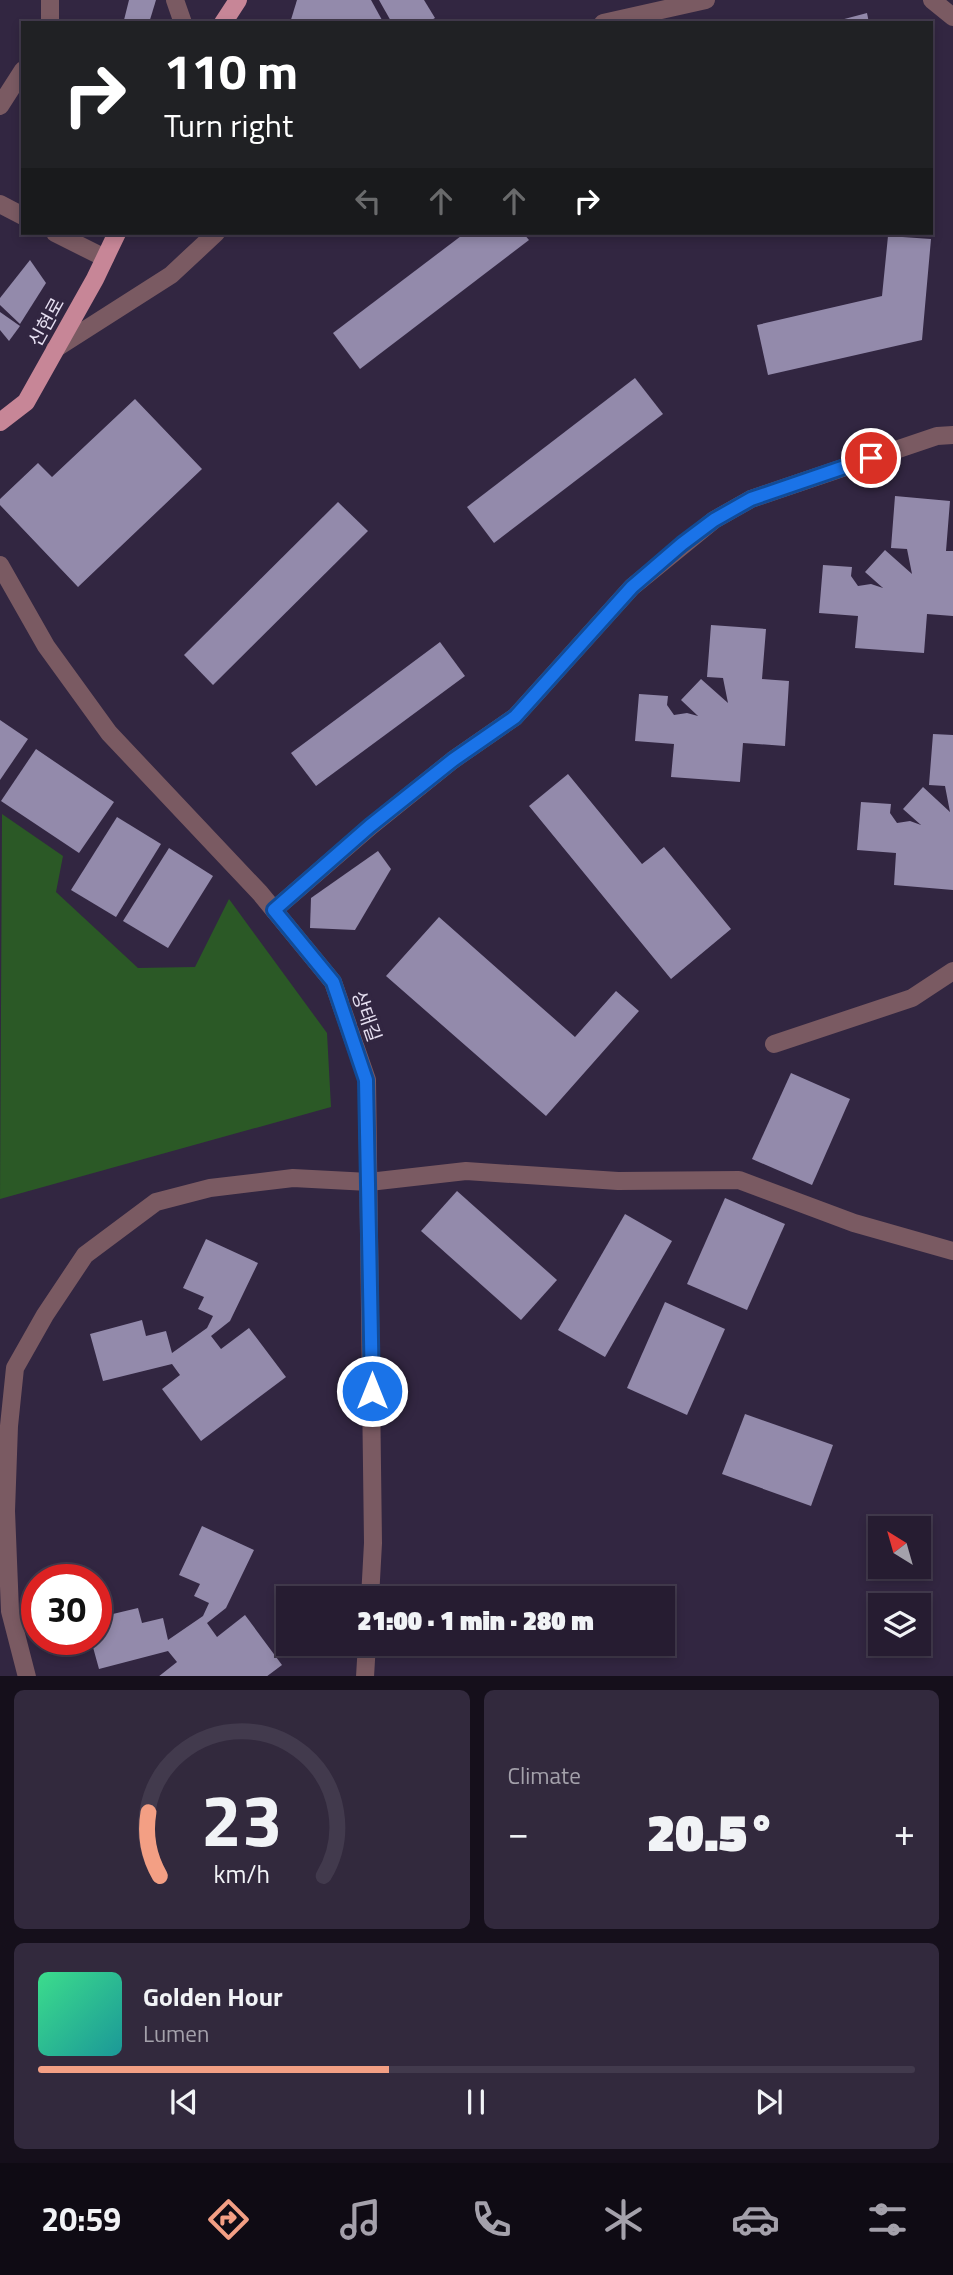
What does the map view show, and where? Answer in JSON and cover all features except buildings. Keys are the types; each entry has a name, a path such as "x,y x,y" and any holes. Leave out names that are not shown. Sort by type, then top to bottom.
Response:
{"main road":[{"path":"224,21 238,0"},
{"name":"신현로","path":"0,422 26,402 116,235"}],"street":[{"path":"50,0 50,21"},
{"path":"175,0 182,21"},
{"path":"612,21 706,0"},
{"path":"932,0 953,17"},
{"path":"0,106 21,73"},
{"path":"0,204 21,215"},
{"path":"59,235 104,258"},
{"path":"55,349 171,275 214,235"},
{"path":"274,910 370,826 453,760 515,717 632,587 714,520 751,499 937,436 953,435"},
{"name":"상태길","path":"0,565 46,646 109,733 274,910 333,982 366,1080 373,1543 371,1586"},
{"path":"774,1044 912,998 953,971"},
{"path":"27,1676 10,1611 6,1511 9,1426 15,1368 45,1315 85,1255 156,1202 210,1188 293,1178 369,1182 466,1171 618,1181 739,1180 854,1223 953,1251"},
{"path":"365,1676 366,1656"}],"green space":[{"path":"2,814 63,856 56,892 138,968 195,967 229,899 327,1033 331,1107 0,1199"}],"route":[{"path":"372,1391 366,1080 333,982 274,910 370,826 453,760 515,717 632,587 682,544 714,520 751,499 793,487 871,458"}]}
